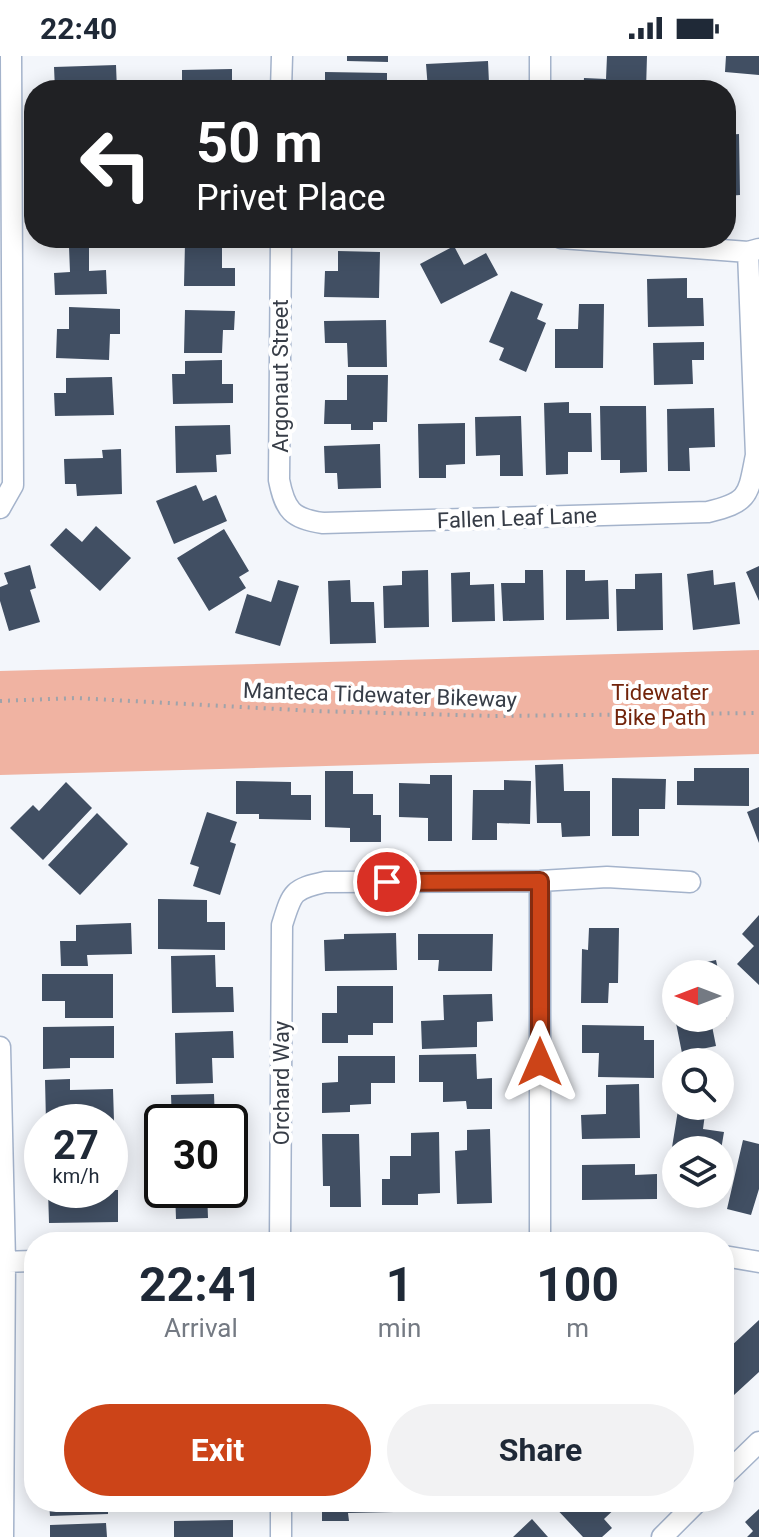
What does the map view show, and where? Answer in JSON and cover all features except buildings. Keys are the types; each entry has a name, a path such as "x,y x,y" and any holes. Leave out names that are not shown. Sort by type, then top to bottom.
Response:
{"street":[{"path":"2,506 13,485 11,56"},
{"path":"281,80 282,56"},
{"path":"540,56 540,80"},
{"name":"Argonaut Street","path":"281,248 279,480 284,502 290,511"},
{"path":"715,248 754,250"},
{"name":"Fallen Leaf Lane","path":"290,511 307,521 323,523 708,512 733,506 744,497 750,486 756,455 754,250"},
{"path":"540,1232 540,881 607,877 690,882"},
{"name":"Orchard Way","path":"280,1232 282,925 291,895 300,887 325,882 540,881"},
{"path":"0,1047 3,1537"},
{"path":"734,1258 759,1262"},
{"path":"3,1262 24,1261"},
{"path":"734,1466 759,1442"},
{"path":"281,1512 281,1537"},
{"path":"662,1537 687,1512"}],"path":[{"name":"Manteca Tidewater Bikeway","path":"0,701 76,698 315,711 495,716 759,713"}],"green space":[{"name":"Tidewater Bike Path","path":"759,650 759,754 0,775 0,671"}],"route":[{"path":"387,882 540,881 540,1062"}]}
